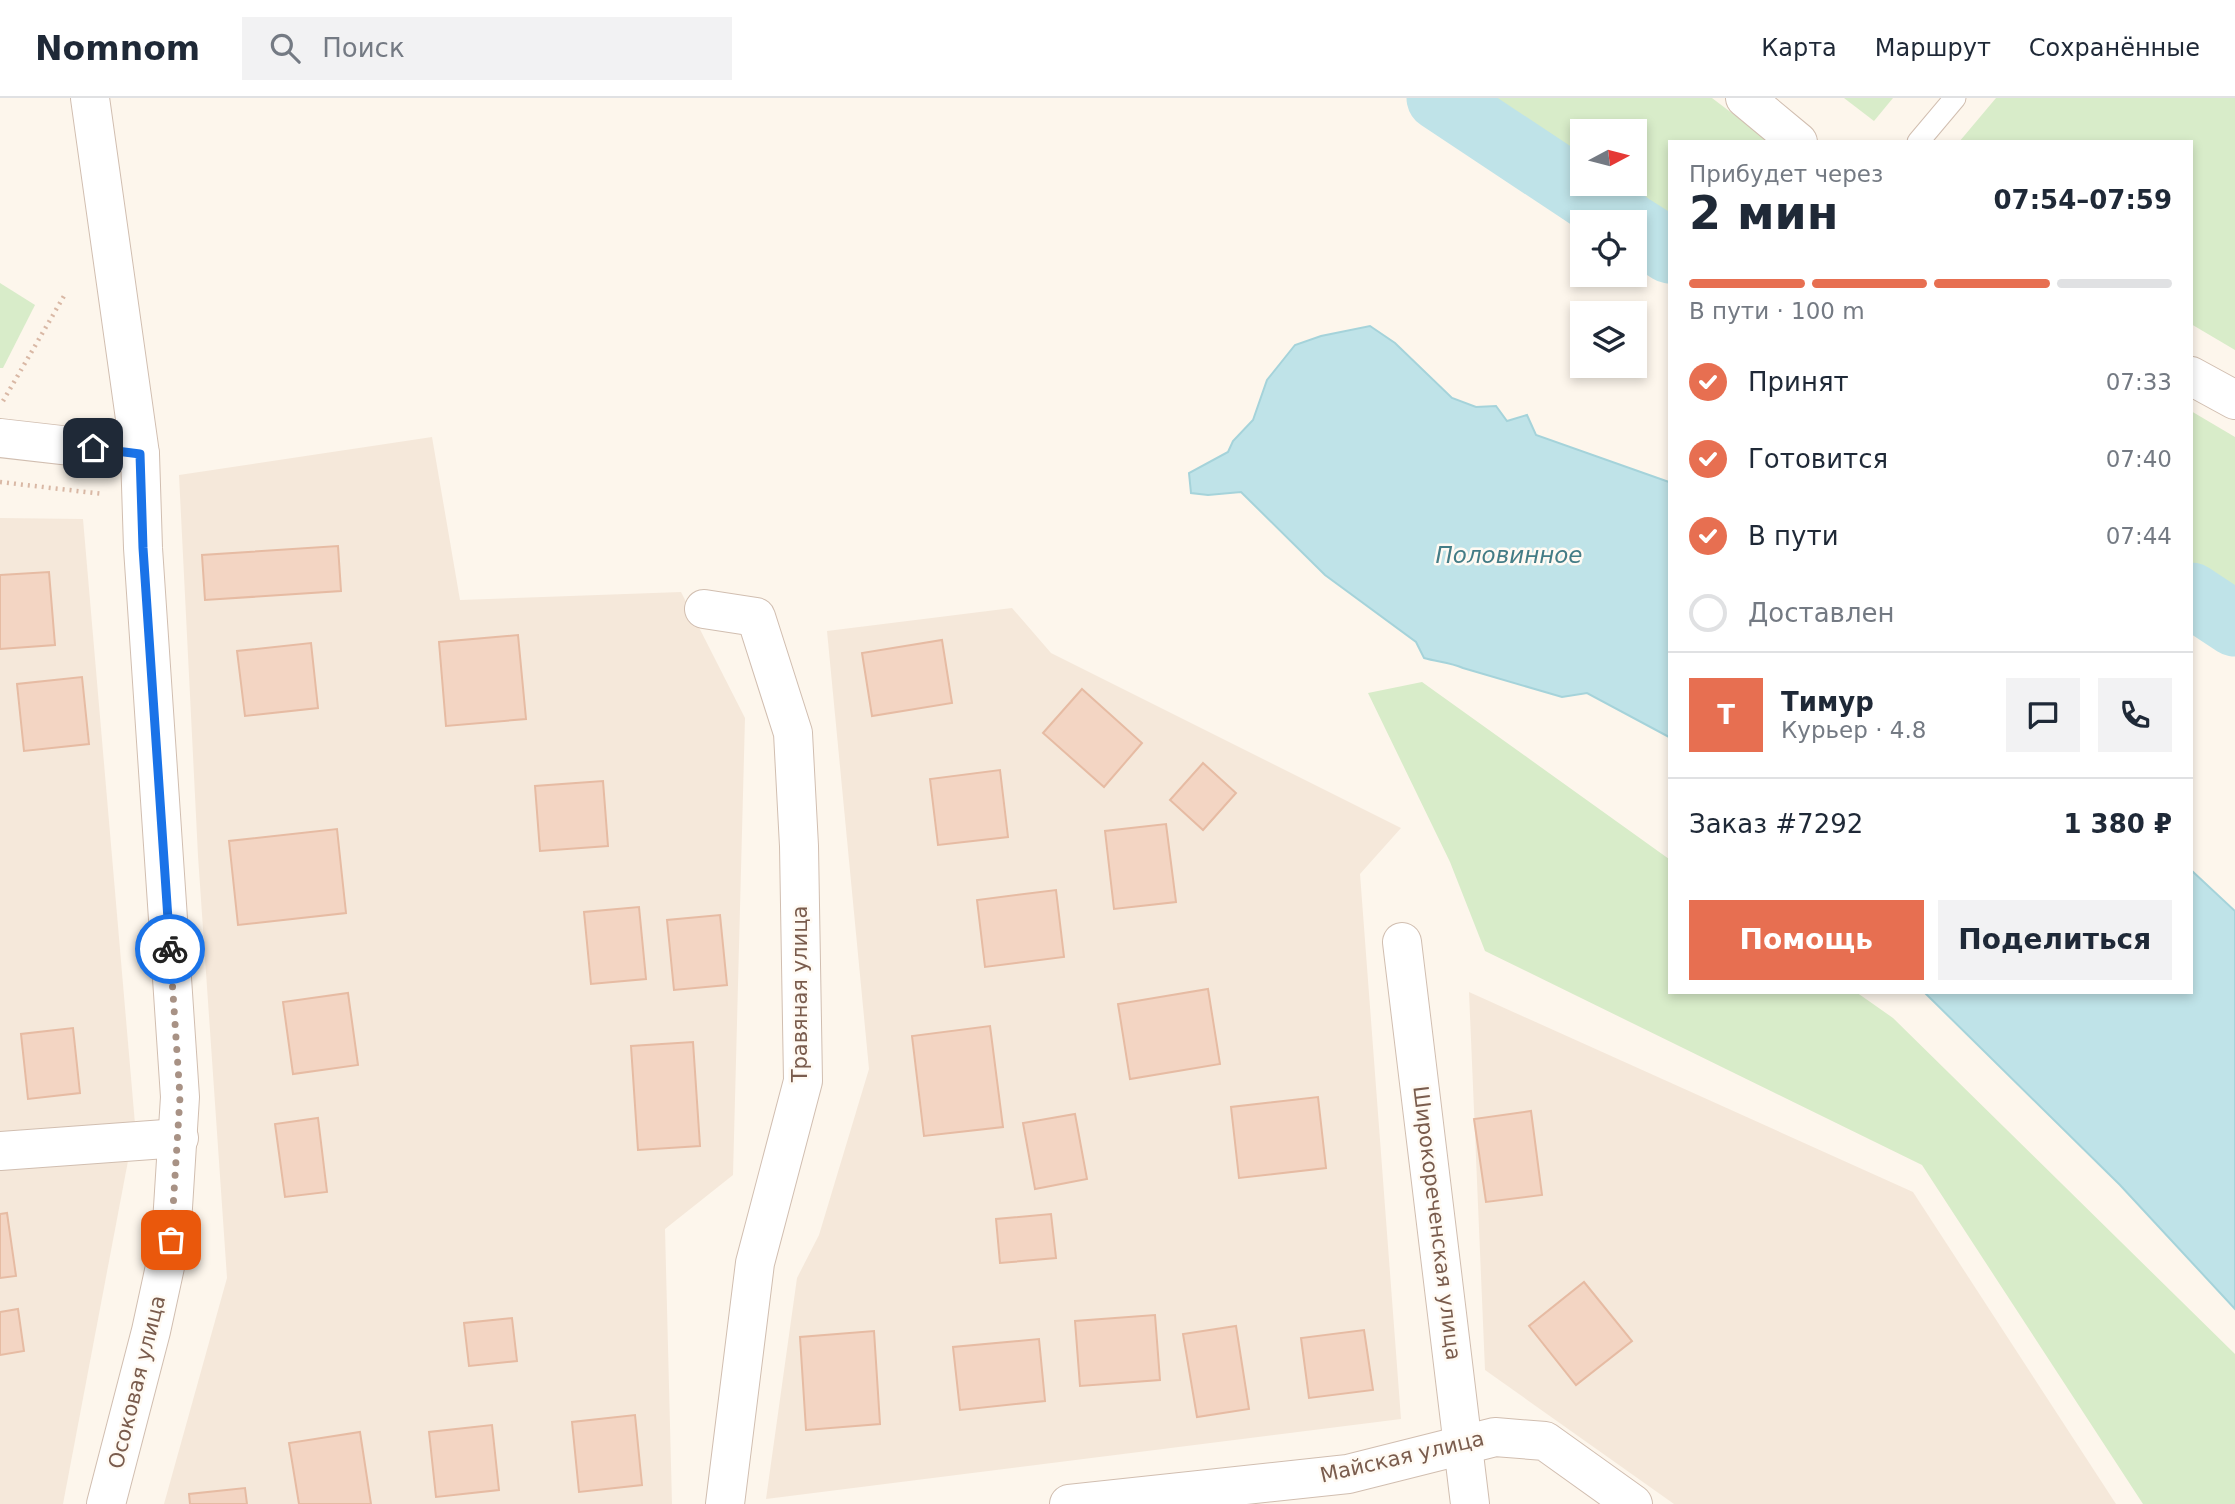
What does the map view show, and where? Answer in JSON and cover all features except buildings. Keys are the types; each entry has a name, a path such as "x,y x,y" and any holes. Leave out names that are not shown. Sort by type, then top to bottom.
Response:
{"street":[{"name":"Осоковая улица","path":"90,98 140,454 143,548 180,1097 171,1240 151,1331 106,1504"},
{"path":"1745,98 1796,140"},
{"path":"2193,377 2235,400"},
{"path":"0,438 140,454"},
{"name":"Травяная улица","path":"704,609 756,617 793,733 799,846 803,1081 754,1263 725,1504"},
{"name":"Широкореченская улица","path":"1402,942 1470,1504"},
{"path":"0,1151 179,1138"},
{"name":"Майская улица","path":"1069,1504 1348,1474 1495,1437 1545,1441 1633,1504"}],"lane":[{"path":"1920,140 1955,98"}],"path":[{"path":"0,402 64,296"},
{"path":"0,482 105,494"}],"shaded area":[{"path":"432,437 460,600 681,592 745,718 733,1175 665,1229 672,1504 164,1504 227,1278 198,856 179,475"},
{"path":"0,518 83,519 135,1124 63,1504 0,1504"},
{"path":"1012,608 1051,653 1401,828 1360,874 1401,1419 766,1499 797,1278 819,1235 869,1069 827,631"},
{"path":"1469,992 1913,1192 2116,1504 1674,1504 1485,1370"}],"green space":[{"path":"1479,98 1712,98 1767,140 1668,140 1668,225 1625,196 1647,196 1647,119 1570,119 1570,159"},
{"path":"1844,98 1893,98 1874,121"},
{"path":"1996,98 2235,98 2235,350 2193,325 2193,140 1961,140"},
{"path":"0,283 35,305 3,368 0,368"},
{"path":"2193,412 2235,437 2235,591 2193,565"},
{"path":"1422,682 1668,858 1668,994 1859,994 1893,1018 2235,1354 2235,1504 2143,1504 1922,1165 1485,951 1450,862 1368,693"}],"water":[{"name":"Половинное","path":"1370,326 1395,343 1452,398 1476,407 1496,406 1507,421 1527,415 1536,435 1668,482 1668,736 1587,693 1562,697 1453,664 1424,658 1416,642 1325,575 1241,492 1208,495 1191,493 1189,473 1228,452 1233,441 1253,420 1267,380 1295,345 1321,336"},
{"path":"2193,872 2235,911 2235,1309 2120,1185 1926,994 2193,994"}],"waterway":[{"path":"1439,98 1608,210"},
{"path":"1647,236 1668,250"},
{"path":"2193,596 2235,624"}],"way so far":[{"path":"170,949 180,1097 171,1240"}],"route":[{"path":"93,448 140,454 143,548 170,949"}]}
